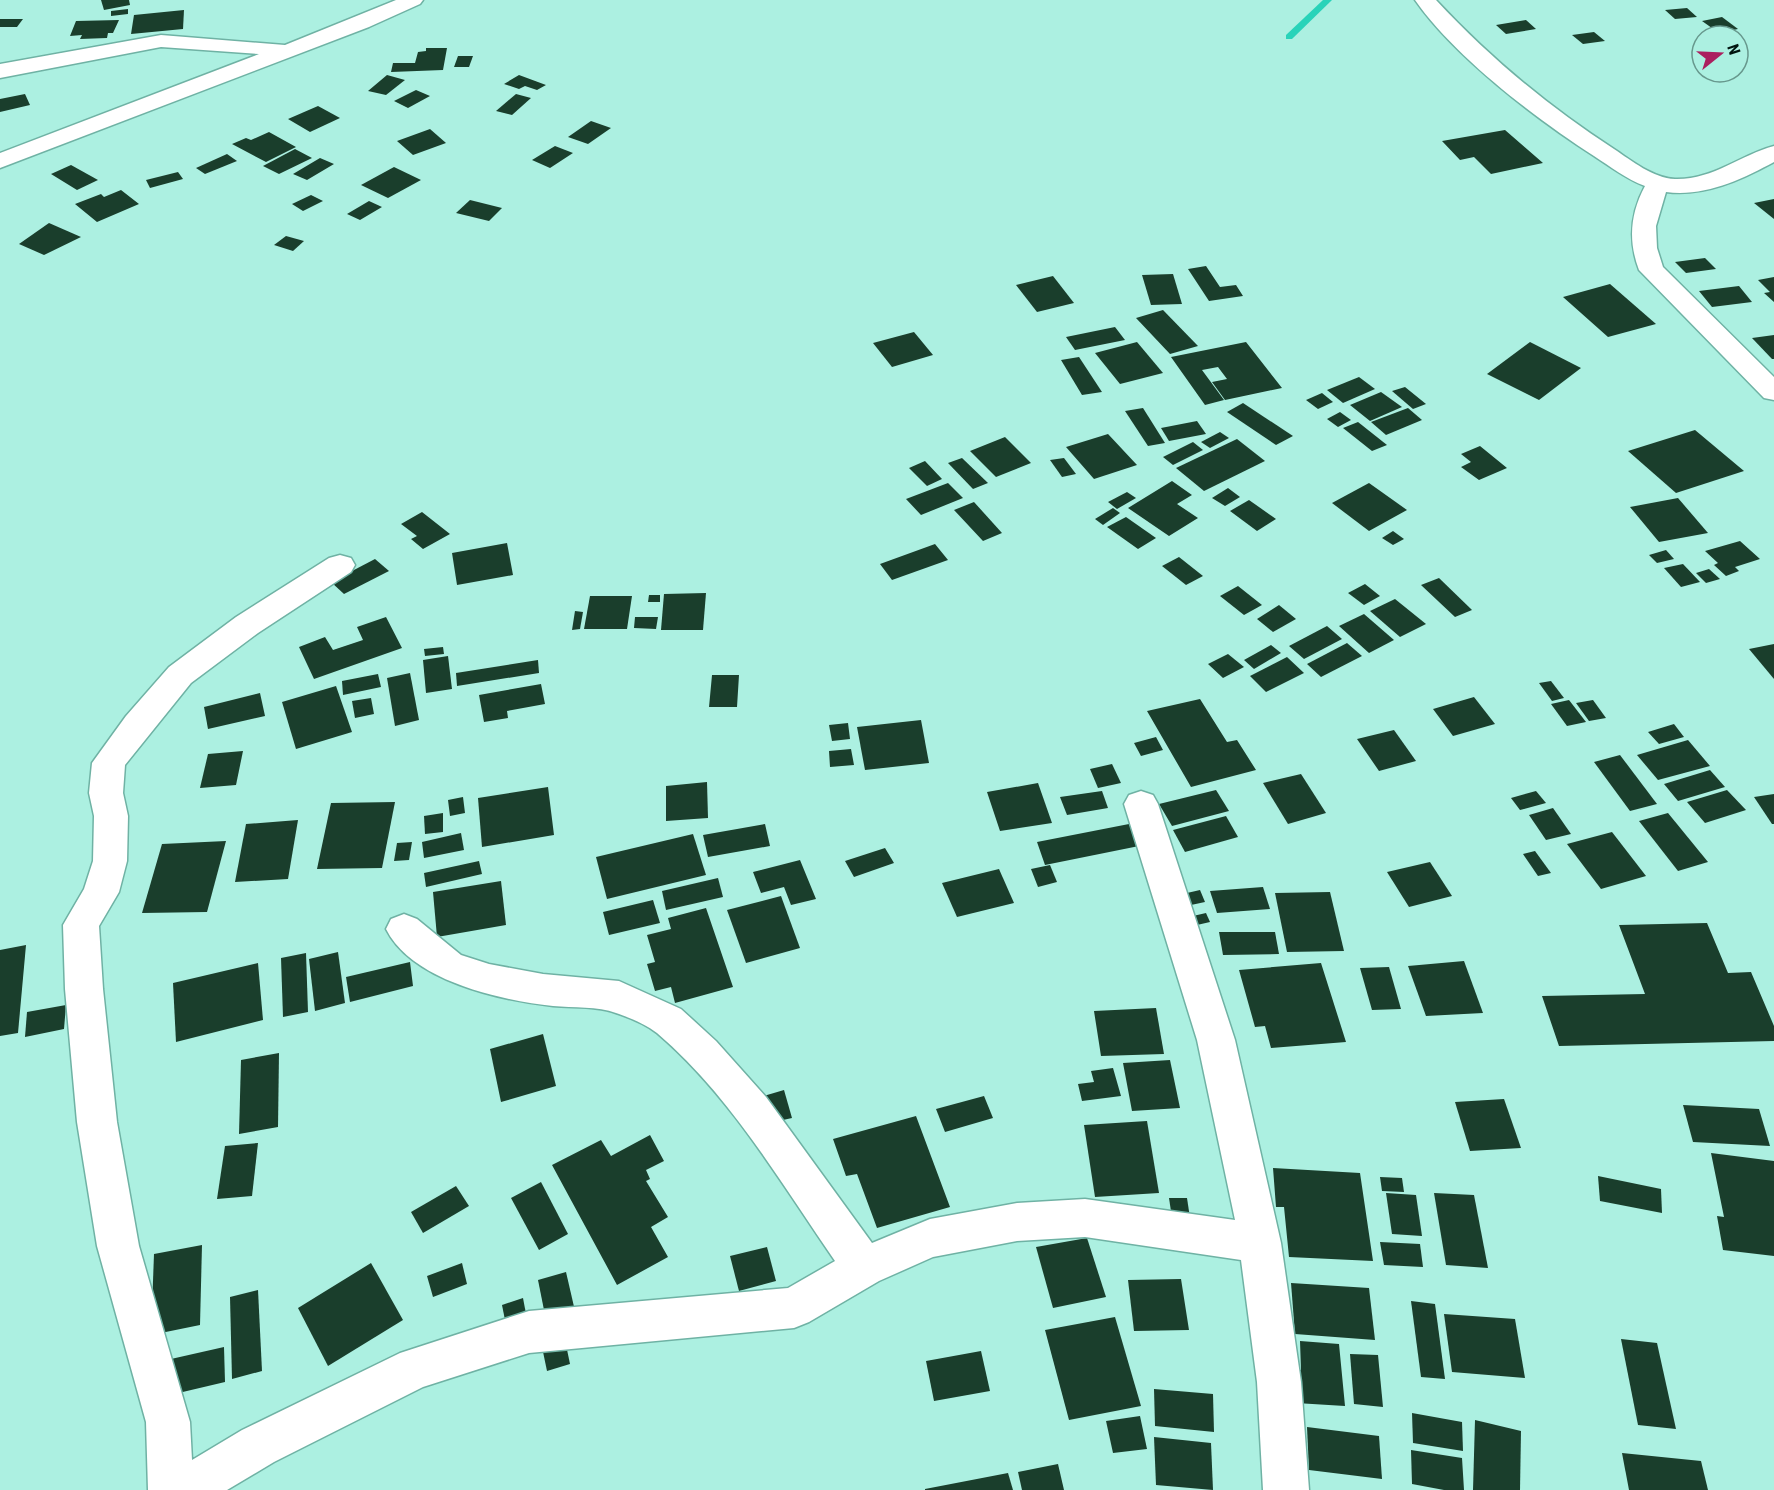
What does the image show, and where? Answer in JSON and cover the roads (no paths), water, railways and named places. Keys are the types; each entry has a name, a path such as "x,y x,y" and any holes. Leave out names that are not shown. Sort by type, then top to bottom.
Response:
{"street":[{"path":"0,161 84,127 294,49 413,0"},
{"path":"1425,0 1468,48 1538,109 1631,170 1659,183 1675,186 1697,183 1731,174 1774,153"},
{"path":"0,71 161,41 294,49"},
{"path":"1659,183 1647,202 1645,219 1643,251 1652,270 1774,392"},
{"path":"171,1490 168,1422 118,1246 97,1122 84,989 81,925 101,892 110,861 111,816 106,794 109,763 138,724 180,675 247,625 340,565"},
{"path":"1141,804 1216,1040 1260,1243 1279,1382 1287,1490"},
{"path":"404,929 449,966 489,979 543,989 619,997 668,1020 703,1053 752,1109 864,1267"},
{"path":"184,1490 258,1446 426,1364 529,1332 794,1308 864,1267 930,1238 1029,1221 1085,1218 1260,1243"}],"waterway":[{"path":"1289,37 1328,0"}]}
